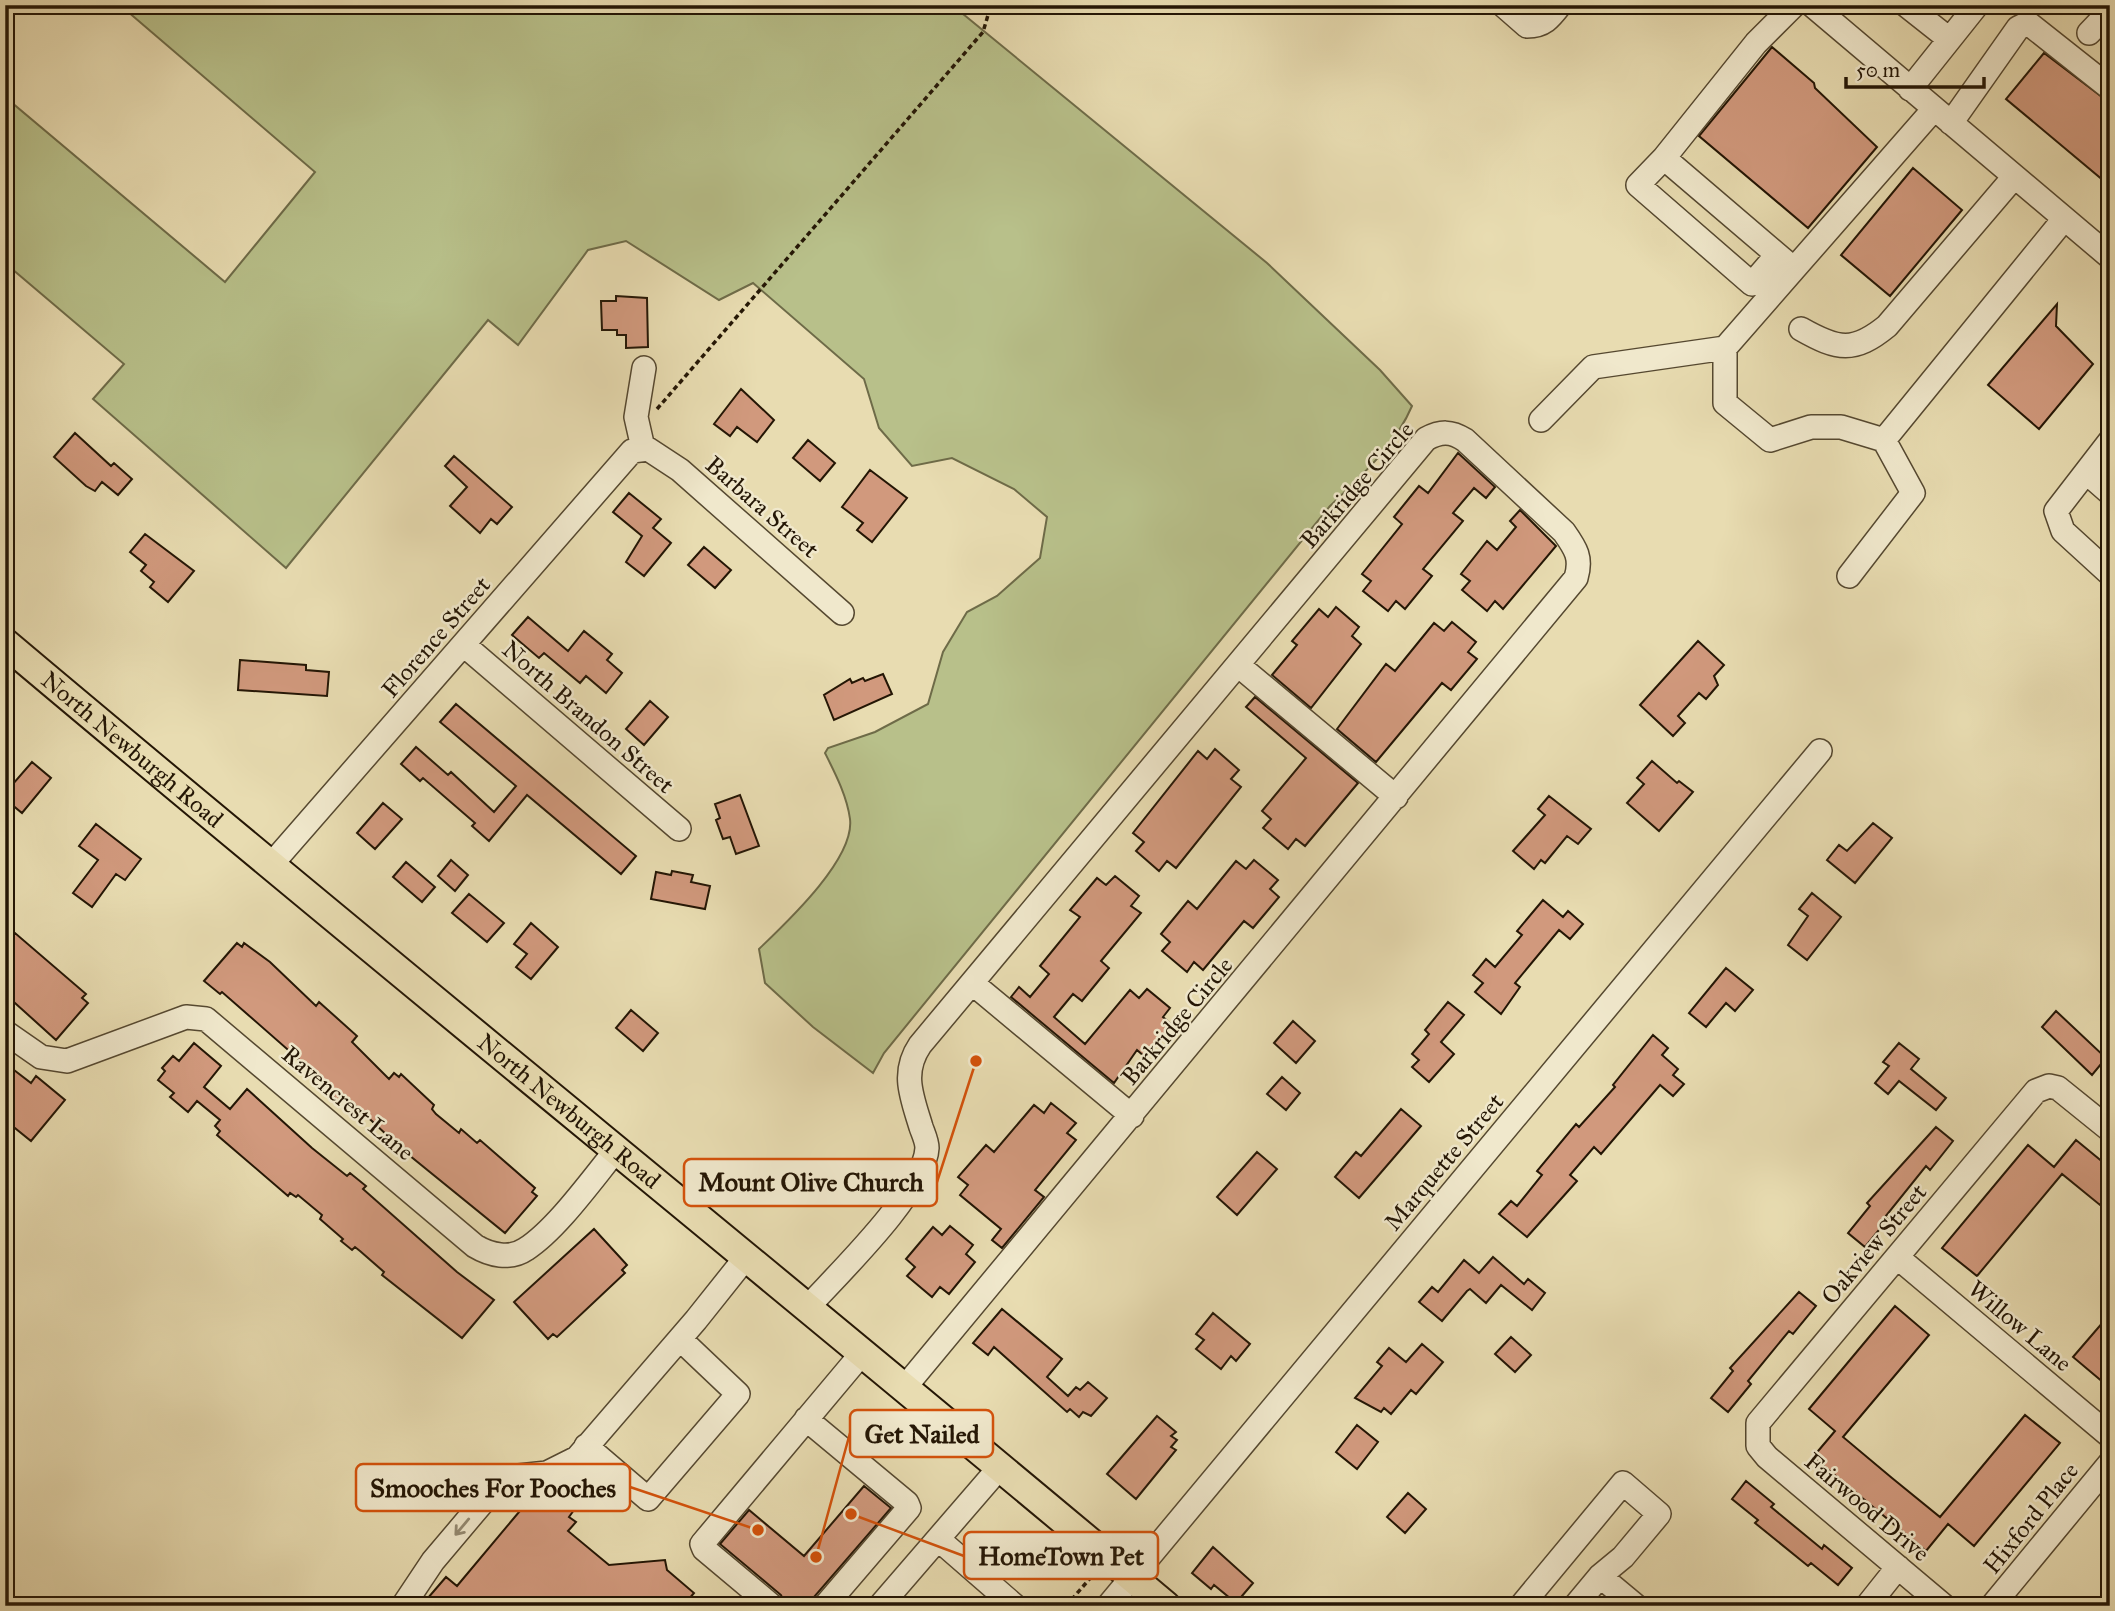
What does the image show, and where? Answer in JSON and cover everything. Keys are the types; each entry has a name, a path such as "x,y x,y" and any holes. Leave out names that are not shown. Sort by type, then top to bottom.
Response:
{"main road":[{"name":"North Newburgh Road","path":"5,643 270,866 747,1256 1166,1606"}],"street":[{"path":"1503,5 1527,26 1535,26 1542,25 1560,5"},
{"path":"1794,5 1756,43 1664,158 1638,185 1752,284 1786,262 1942,116 2018,28 2028,23 2110,88"},
{"path":"1812,5 2110,257"},
{"path":"1906,5 1948,38"},
{"path":"1910,89 1977,5"},
{"path":"2089,33 2110,11"},
{"path":"1664,158 1786,262"},
{"path":"1801,329 1849,347 1866,343 1887,326 2014,177"},
{"path":"1884,440 2064,219"},
{"path":"1786,262 1725,348 1725,403 1770,440 1786,438 1811,427 1841,427 1884,440 1913,493 1849,576"},
{"path":"1541,420 1593,367 1725,348"},
{"path":"641,440 636,417 645,368"},
{"name":"Barkridge Circle","path":"808,1307 899,1204 921,1167 927,1147 909,1087 911,1058 1426,439 1436,434 1452,433 1465,440 1564,532 1577,550 1581,563 1576,578 905,1387"},
{"name":"Barbara Street","path":"641,440 680,470 842,612"},
{"name":"Florence Street","path":"270,866 641,440"},
{"path":"2110,441 2056,511 2063,531 2110,574"},
{"path":"2086,472 2110,493"},
{"name":"North Brandon Street","path":"464,645 678,830"},
{"path":"1238,665 1396,797"},
{"name":"Marquette Street","path":"1108,1606 1820,751"},
{"name":"Barkridge Circle","path":"972,984 1132,1116"},
{"name":"Ravencrest Lane","path":"5,1032 41,1057 67,1061 186,1017 206,1019 475,1246 495,1255 526,1250 548,1230 617,1149"},
{"name":"Oakview Street","path":"1758,1446 1758,1423 2036,1091 2049,1086 2064,1092 2110,1129"},
{"path":"403,1606 433,1561 482,1503 509,1477 547,1473 577,1458 680,1339 747,1256"},
{"name":"Willow Lane","path":"1897,1257 2110,1436"},
{"path":"586,1446 648,1499 738,1394 680,1339"},
{"path":"772,1606 704,1549 702,1544 863,1352"},
{"path":"806,1419 908,1503 909,1508 825,1606"},
{"name":"Fairwood Drive","path":"1758,1446 1941,1605"},
{"name":"Hixford Place","path":"1992,1606 2110,1462"},
{"path":"880,1606 1000,1467"},
{"path":"1521,1606 1623,1483 1659,1514 1623,1557 1600,1576 1576,1606"},
{"path":"938,1539 1015,1606"},
{"path":"1867,1606 1898,1567"},
{"path":"1600,1576 1636,1606"}],"path":[{"path":"641,440 983,32 991,5"},
{"path":"1066,1606 1108,1558"}],"green space":[{"path":"120,5 952,5 1267,263 1380,370 1412,406 1387,447 1330,506 884,1053 873,1073 813,1027 765,983 759,949 817,889 842,853 849,835 848,810 825,753 828,748 875,732 928,704 943,652 967,612 997,596 1040,558 1047,517 1014,489 952,458 912,466 879,428 864,379 753,283 719,300 626,241 588,250 518,345 488,320 286,568 93,399 124,364 5,263 5,97 225,282 315,172"}],"building":[{"path":"1772,47 1814,83 1815,88 1877,147 1808,228 1699,136"},
{"path":"2044,53 2110,103 2110,186 2006,99"},
{"path":"1913,168 1962,210 1890,296 1841,255"},
{"path":"616,296 647,298 648,347 626,348 626,335 617,335 617,330 602,330 601,301 616,301"},
{"path":"2057,304 2056,326 2093,364 2039,429 1988,385"},
{"path":"741,389 774,420 757,442 737,427 730,436 714,424"},
{"path":"75,433 111,466 114,463 132,479 118,495 102,482 95,491 86,486 54,457"},
{"path":"808,440 835,463 820,481 793,458"},
{"path":"1458,453 1495,487 1486,498 1474,488 1453,513 1463,521 1423,569 1432,576 1405,609 1396,601 1388,611 1363,591 1371,581 1362,574 1402,524 1394,517 1419,486 1428,493"},
{"path":"454,456 512,507 497,524 491,519 480,533 450,506 467,487 445,466"},
{"path":"870,470 907,498 872,542 857,530 863,523 842,507"},
{"path":"629,493 661,519 653,528 671,543 644,576 626,562 642,536 613,512"},
{"path":"1520,510 1556,546 1503,609 1495,601 1487,611 1462,590 1470,581 1461,574 1487,541 1497,550 1516,527 1510,521"},
{"path":"145,534 194,571 168,602 150,587 154,582 141,571 146,565 130,552"},
{"path":"704,547 731,570 715,588 688,565"},
{"path":"1336,607 1359,627 1352,636 1361,644 1311,708 1272,675 1297,645 1292,641 1319,609 1328,617"},
{"path":"528,617 568,651 584,631 612,654 607,660 622,673 606,693 586,676 580,683 544,653 539,658 512,635"},
{"path":"1452,622 1476,642 1468,652 1477,659 1451,690 1442,683 1376,762 1337,729 1386,664 1395,671 1434,623 1444,631"},
{"path":"1698,641 1724,665 1714,676 1718,685 1706,699 1699,693 1678,716 1685,723 1673,736 1640,705"},
{"path":"240,660 306,665 306,670 329,672 327,696 238,690"},
{"path":"883,674 892,694 834,720 824,695 850,679 852,683"},
{"path":"1255,697 1358,783 1305,846 1296,839 1288,849 1263,828 1271,819 1262,811 1306,758 1246,707"},
{"path":"650,701 668,717 644,745 626,729"},
{"path":"456,704 636,856 621,874 527,795 489,841 472,826 475,823 423,778 420,781 401,764 416,747 448,775 451,772 494,812 516,786 440,722"},
{"path":"1215,749 1239,770 1231,779 1241,787 1176,868 1167,861 1159,871 1136,851 1144,842 1133,833 1198,751 1207,759"},
{"path":"1652,761 1677,783 1679,781 1693,792 1659,831 1627,803 1644,784 1637,778"},
{"path":"32,762 51,778 22,813 5,799 5,793"},
{"path":"740,795 759,846 736,854 730,837 723,839 716,820 720,818 715,804"},
{"path":"1549,796 1591,829 1578,844 1567,836 1545,863 1541,860 1534,869 1513,851 1545,815 1538,809"},
{"path":"383,803 402,819 375,849 357,833"},
{"path":"1873,823 1892,838 1855,883 1827,860 1839,845 1847,851"},
{"path":"96,824 141,859 125,880 116,874 92,907 73,893 98,860 79,846"},
{"path":"451,860 468,875 455,891 438,876"},
{"path":"1254,860 1278,880 1270,889 1279,897 1253,928 1244,921 1203,970 1194,962 1187,972 1162,951 1170,942 1161,934 1188,901 1197,909 1236,861 1246,869"},
{"path":"406,862 435,887 422,902 393,877"},
{"path":"672,871 693,875 691,882 710,886 705,909 651,899 656,872 671,875"},
{"path":"1115,876 1139,896 1131,906 1141,913 1101,961 1109,968 1082,1001 1073,994 1054,1017 1085,1044 1130,990 1139,998 1147,989 1170,1008 1163,1017 1172,1025 1145,1057 1137,1050 1114,1083 1011,997 1019,987 1030,997 1049,974 1040,966 1080,917 1070,910 1097,878 1106,885"},
{"path":"1812,893 1841,917 1807,960 1788,945 1808,916 1799,909"},
{"path":"469,894 504,923 487,942 452,913"},
{"path":"1543,900 1563,917 1568,911 1583,924 1570,939 1559,930 1515,983 1520,987 1501,1014 1475,992 1483,983 1473,975 1486,959 1495,967 1522,935 1517,931"},
{"path":"531,923 558,947 531,979 516,967 527,954 514,944"},
{"path":"5,931 12,936 15,933 86,994 82,998 88,1003 56,1040 5,994"},
{"path":"237,943 242,947 244,943 270,962 316,1006 319,1002 357,1036 352,1042 389,1079 394,1073 399,1077 401,1074 434,1105 432,1109 436,1114 459,1133 461,1129 477,1143 480,1140 535,1188 532,1192 537,1196 505,1233 404,1151 344,1095 339,1102 323,1088 327,1084 222,992 220,994 204,981"},
{"path":"1726,968 1753,990 1735,1011 1726,1003 1706,1027 1689,1013"},
{"path":"1448,1002 1464,1015 1441,1042 1454,1054 1429,1082 1412,1067 1419,1060 1412,1054 1429,1034 1425,1030"},
{"path":"631,1010 658,1033 643,1051 616,1028"},
{"path":"2056,1011 2106,1058 2092,1075 2042,1027"},
{"path":"1293,1021 1315,1041 1296,1063 1274,1043"},
{"path":"1653,1035 1668,1048 1662,1055 1678,1069 1673,1075 1684,1084 1673,1096 1660,1085 1601,1154 1594,1147 1570,1175 1577,1181 1527,1237 1499,1214 1511,1201 1517,1206 1542,1175 1537,1171 1576,1124 1579,1127 1615,1087 1613,1085"},
{"path":"194,1043 221,1066 204,1087 230,1109 247,1089 312,1148 347,1176 350,1173 366,1186 363,1189 457,1272 494,1300 462,1338 382,1275 384,1272 360,1251 355,1247 352,1250 341,1241 343,1239 320,1219 322,1215 298,1195 296,1197 290,1193 288,1196 217,1135 220,1131 215,1126 220,1120 197,1101 188,1112 170,1097 174,1093 158,1080 165,1071 162,1068 173,1056 179,1061"},
{"path":"1899,1043 1919,1059 1911,1069 1946,1098 1936,1110 1899,1081 1888,1094 1875,1083 1889,1066 1883,1062"},
{"path":"14,1070 31,1083 36,1076 65,1100 31,1141 5,1120 5,1080"},
{"path":"1282,1077 1300,1093 1286,1110 1267,1094"},
{"path":"1051,1103 1076,1123 1067,1133 1076,1140 1035,1190 1044,1197 1002,1248 992,1240 1001,1229 960,1195 968,1185 958,1177 986,1145 994,1152 1034,1105 1044,1113"},
{"path":"1401,1109 1421,1126 1359,1198 1335,1177 1356,1152 1361,1156"},
{"path":"1936,1127 1953,1141 1930,1170 1926,1166 1865,1247 1848,1233 1870,1206 1867,1203"},
{"path":"2076,1140 2110,1168 2110,1194 2100,1205 2062,1174 1977,1276 1942,1248 2028,1145 2054,1167"},
{"path":"1257,1152 1277,1169 1237,1215 1217,1197"},
{"path":"950,1226 973,1245 966,1254 975,1262 949,1294 940,1287 932,1297 907,1276 915,1267 906,1259 933,1227 942,1235"},
{"path":"594,1229 627,1265 622,1270 625,1273 557,1337 553,1334 548,1339 514,1302"},
{"path":"1493,1257 1524,1284 1528,1279 1545,1293 1532,1310 1501,1285 1486,1303 1470,1289 1442,1321 1419,1302 1432,1287 1438,1292 1464,1260 1479,1273"},
{"path":"1799,1292 1816,1306 1793,1334 1789,1331 1748,1381 1751,1384 1728,1412 1711,1398 1733,1371 1730,1368"},
{"path":"1895,1306 1929,1335 1843,1437 1892,1478 1940,1517 2025,1415 2060,1443 1974,1546 1948,1524 1926,1551 1813,1457 1835,1431 1809,1409"},
{"path":"1002,1309 1062,1359 1047,1377 1068,1396 1076,1387 1080,1390 1088,1382 1107,1398 1091,1416 1083,1412 1079,1417 1070,1409 1067,1412 994,1347 988,1355 973,1343"},
{"path":"1213,1313 1250,1344 1236,1361 1231,1356 1221,1369 1196,1349 1204,1340 1196,1334"},
{"path":"2110,1314 2110,1388 2073,1357"},
{"path":"1511,1337 1531,1355 1515,1372 1495,1354"},
{"path":"1422,1344 1443,1362 1416,1394 1411,1390 1391,1414 1384,1408 1381,1412 1355,1398 1382,1366 1377,1362 1389,1348 1406,1362"},
{"path":"1157,1416 1176,1432 1171,1436 1177,1440 1171,1447 1176,1450 1136,1499 1107,1474"},
{"path":"1357,1425 1378,1442 1357,1469 1336,1452"},
{"path":"1746,1481 1774,1504 1771,1507 1822,1549 1824,1545 1852,1568 1838,1585 1811,1563 1808,1566 1755,1523 1758,1520 1732,1499"},
{"path":"864,1486 891,1508 814,1597 811,1606 786,1606 781,1595 720,1544 749,1510 804,1556"},
{"path":"547,1487 574,1510 569,1517 576,1522 568,1531 609,1565 665,1560 667,1570 694,1593 683,1606 421,1606 446,1577 457,1586 519,1512 542,1488"},
{"path":"1408,1493 1426,1509 1405,1533 1387,1517"},
{"path":"1213,1547 1253,1583 1236,1603 1214,1585 1211,1589 1192,1573"}],"place":[{"name":"Mount Olive Church","path":"976,1061"},
{"name":"HomeTown Pet","path":"851,1514"},
{"name":"Smooches For Pooches","path":"758,1530"},
{"name":"Get Nailed","path":"816,1557"}]}
